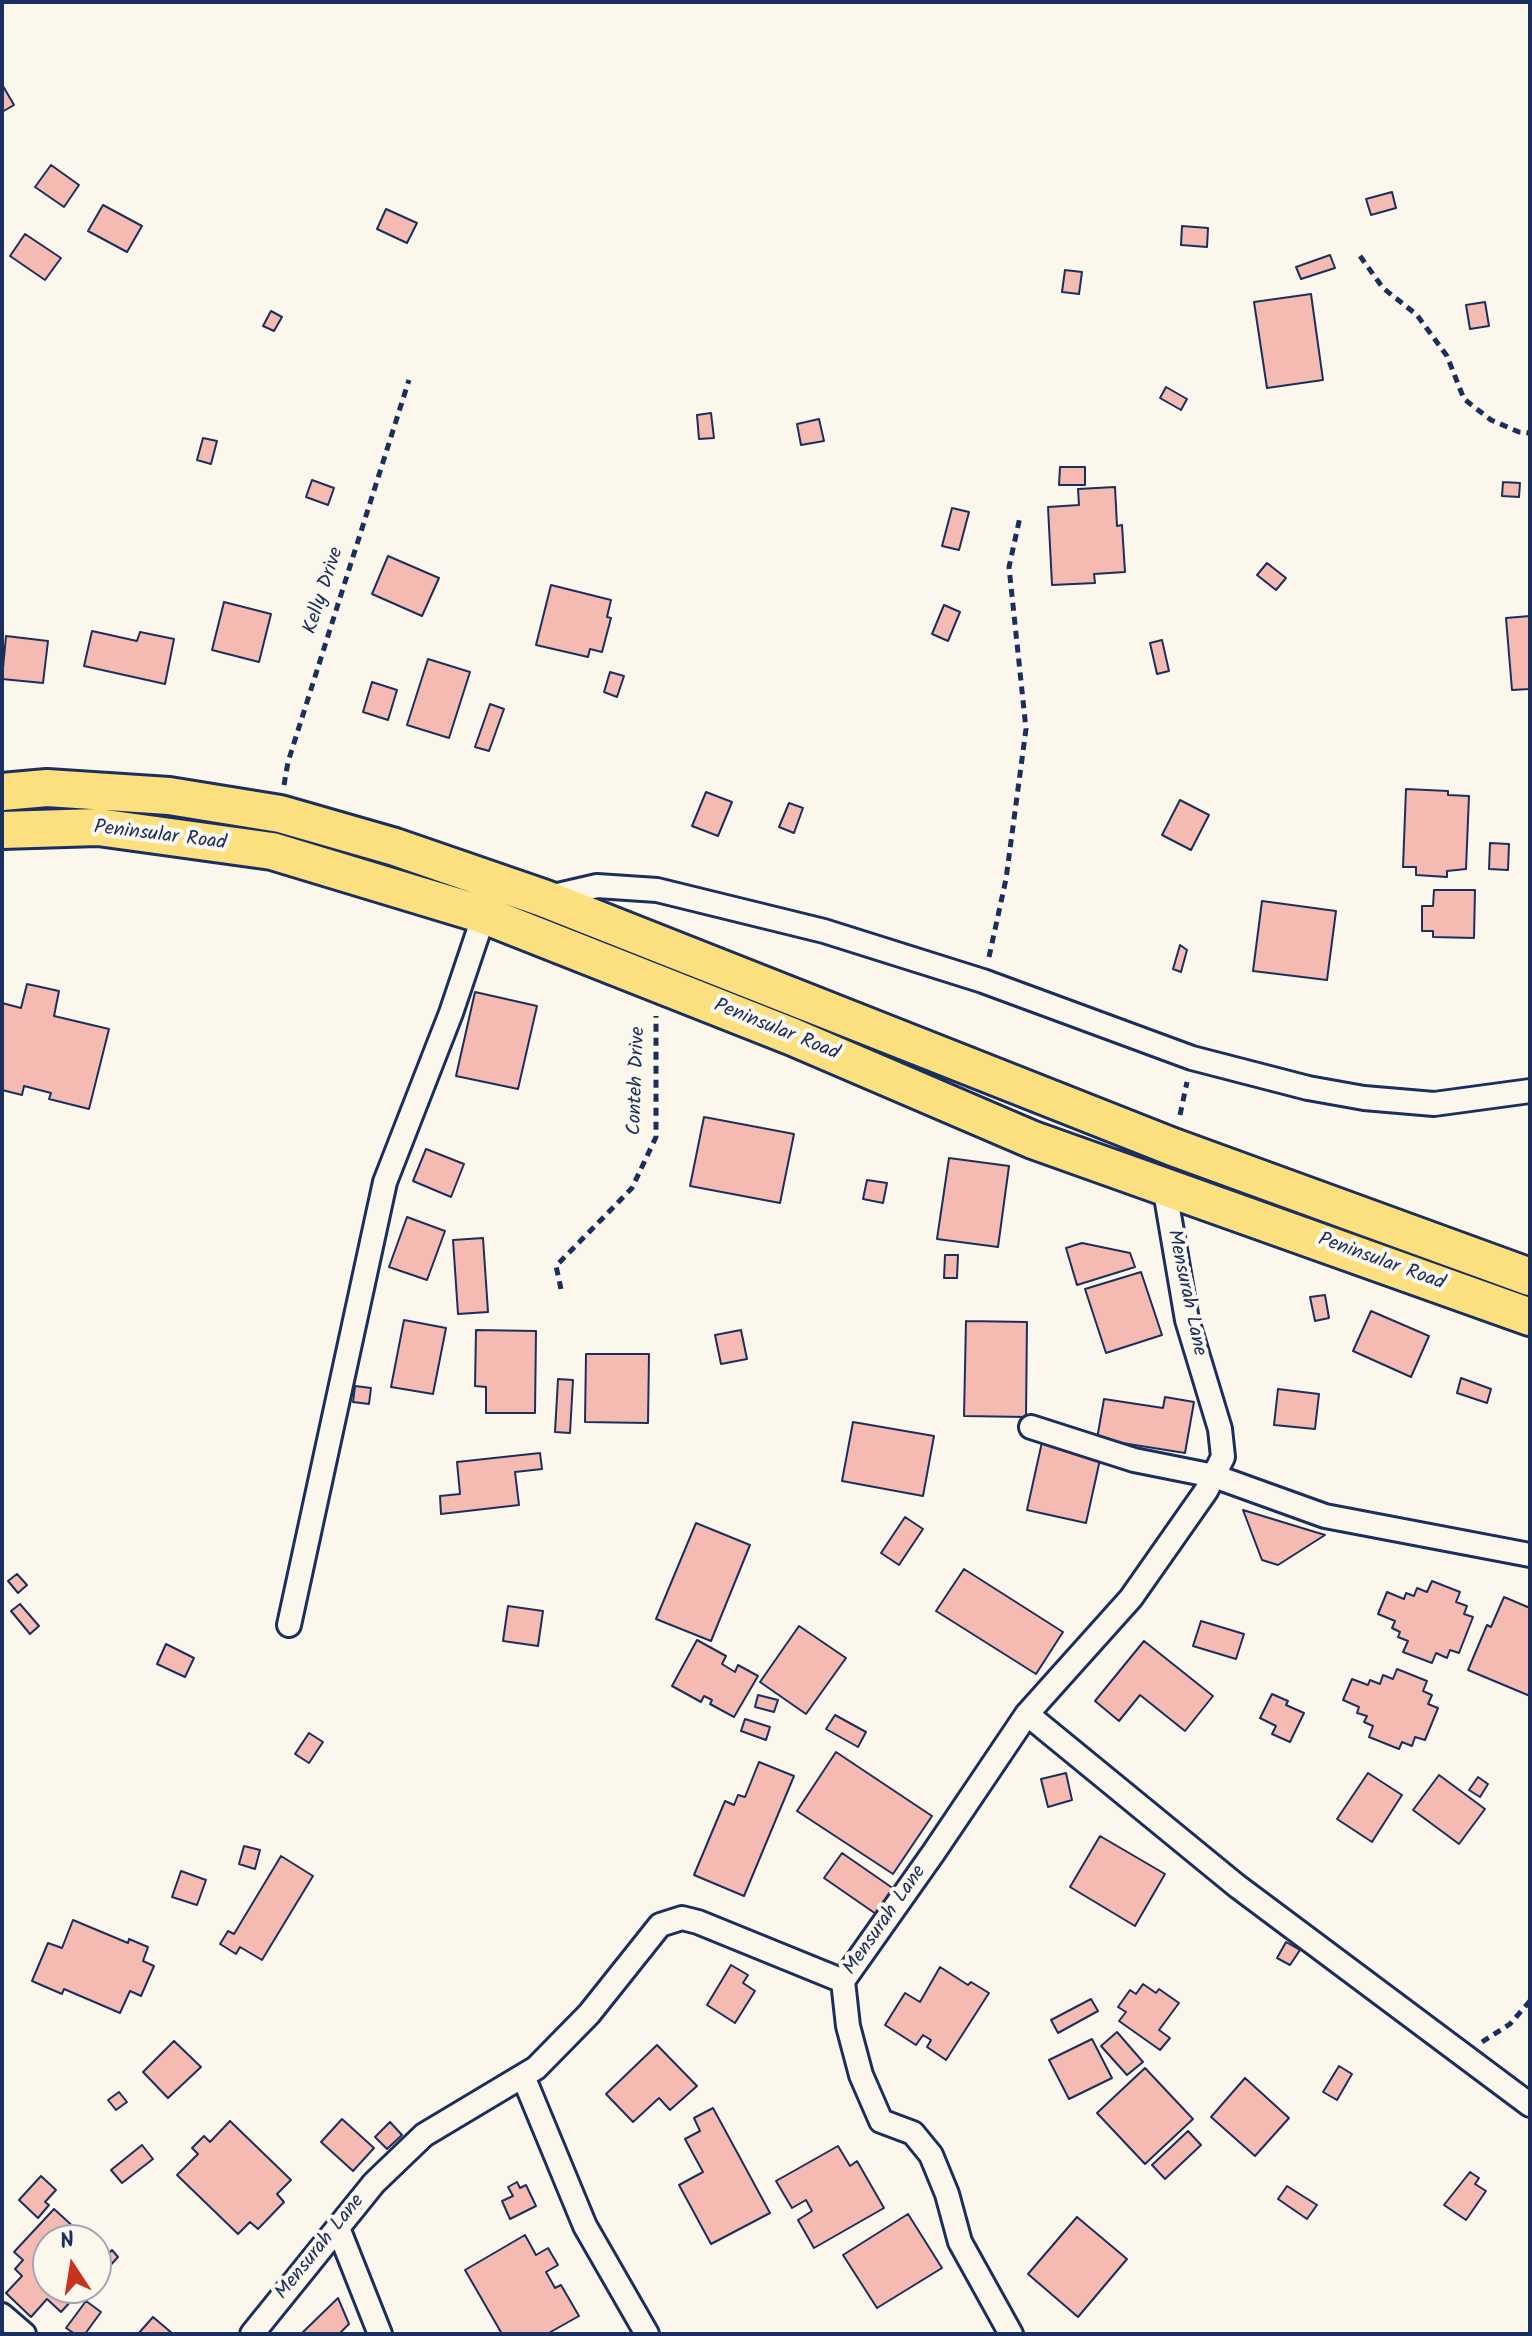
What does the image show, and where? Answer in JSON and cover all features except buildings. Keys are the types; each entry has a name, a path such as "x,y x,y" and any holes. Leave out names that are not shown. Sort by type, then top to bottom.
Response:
{"main road":[{"name":"Peninsular Road","path":"2,792 47,788 169,796 280,814 395,847 543,898 1173,1147 1530,1277"},
{"name":"Peninsular Road","path":"2,830 98,827 272,851 484,915 793,1037 1033,1140 1530,1317"}],"street":[{"path":"543,898 597,886 657,890 824,931 983,981 1192,1058 1308,1088 1364,1098 1434,1104 1530,1091"},
{"path":"289,1625 385,1182 451,1013 484,915"},
{"name":"Mensurah Lane","path":"252,2334 374,2183 424,2135 536,2068 589,2014 660,1925 682,1918 698,1922 843,1981 1027,1714 1131,1598 1206,1491 1223,1457 1220,1429 1187,1320 1164,1185"},
{"path":"1031,1427 1134,1460 1214,1476 1325,1516 1530,1555"},
{"path":"1027,1714 1237,1886 1530,2105"},
{"path":"843,1981 848,2026 861,2075 881,2121 913,2133 931,2155 947,2194 960,2242 1011,2334"},
{"path":"523,2076 585,2226 647,2334"},
{"path":"338,2228 380,2334"},
{"path":"2,2315 24,2334"}],"path":[{"path":"1360,256 1383,288 1417,315 1447,356 1464,399 1491,420 1519,432 1530,433"},
{"name":"Kelly Drive","path":"280,814 288,762 409,380"},
{"path":"983,981 1006,879 1026,729 1009,567 1020,517"},
{"name":"Conteh Drive","path":"561,1289 556,1266 632,1188 656,1137 657,983"},
{"path":"1173,1147 1192,1058"},
{"path":"1461,2055 1510,2024 1530,2001"}]}
